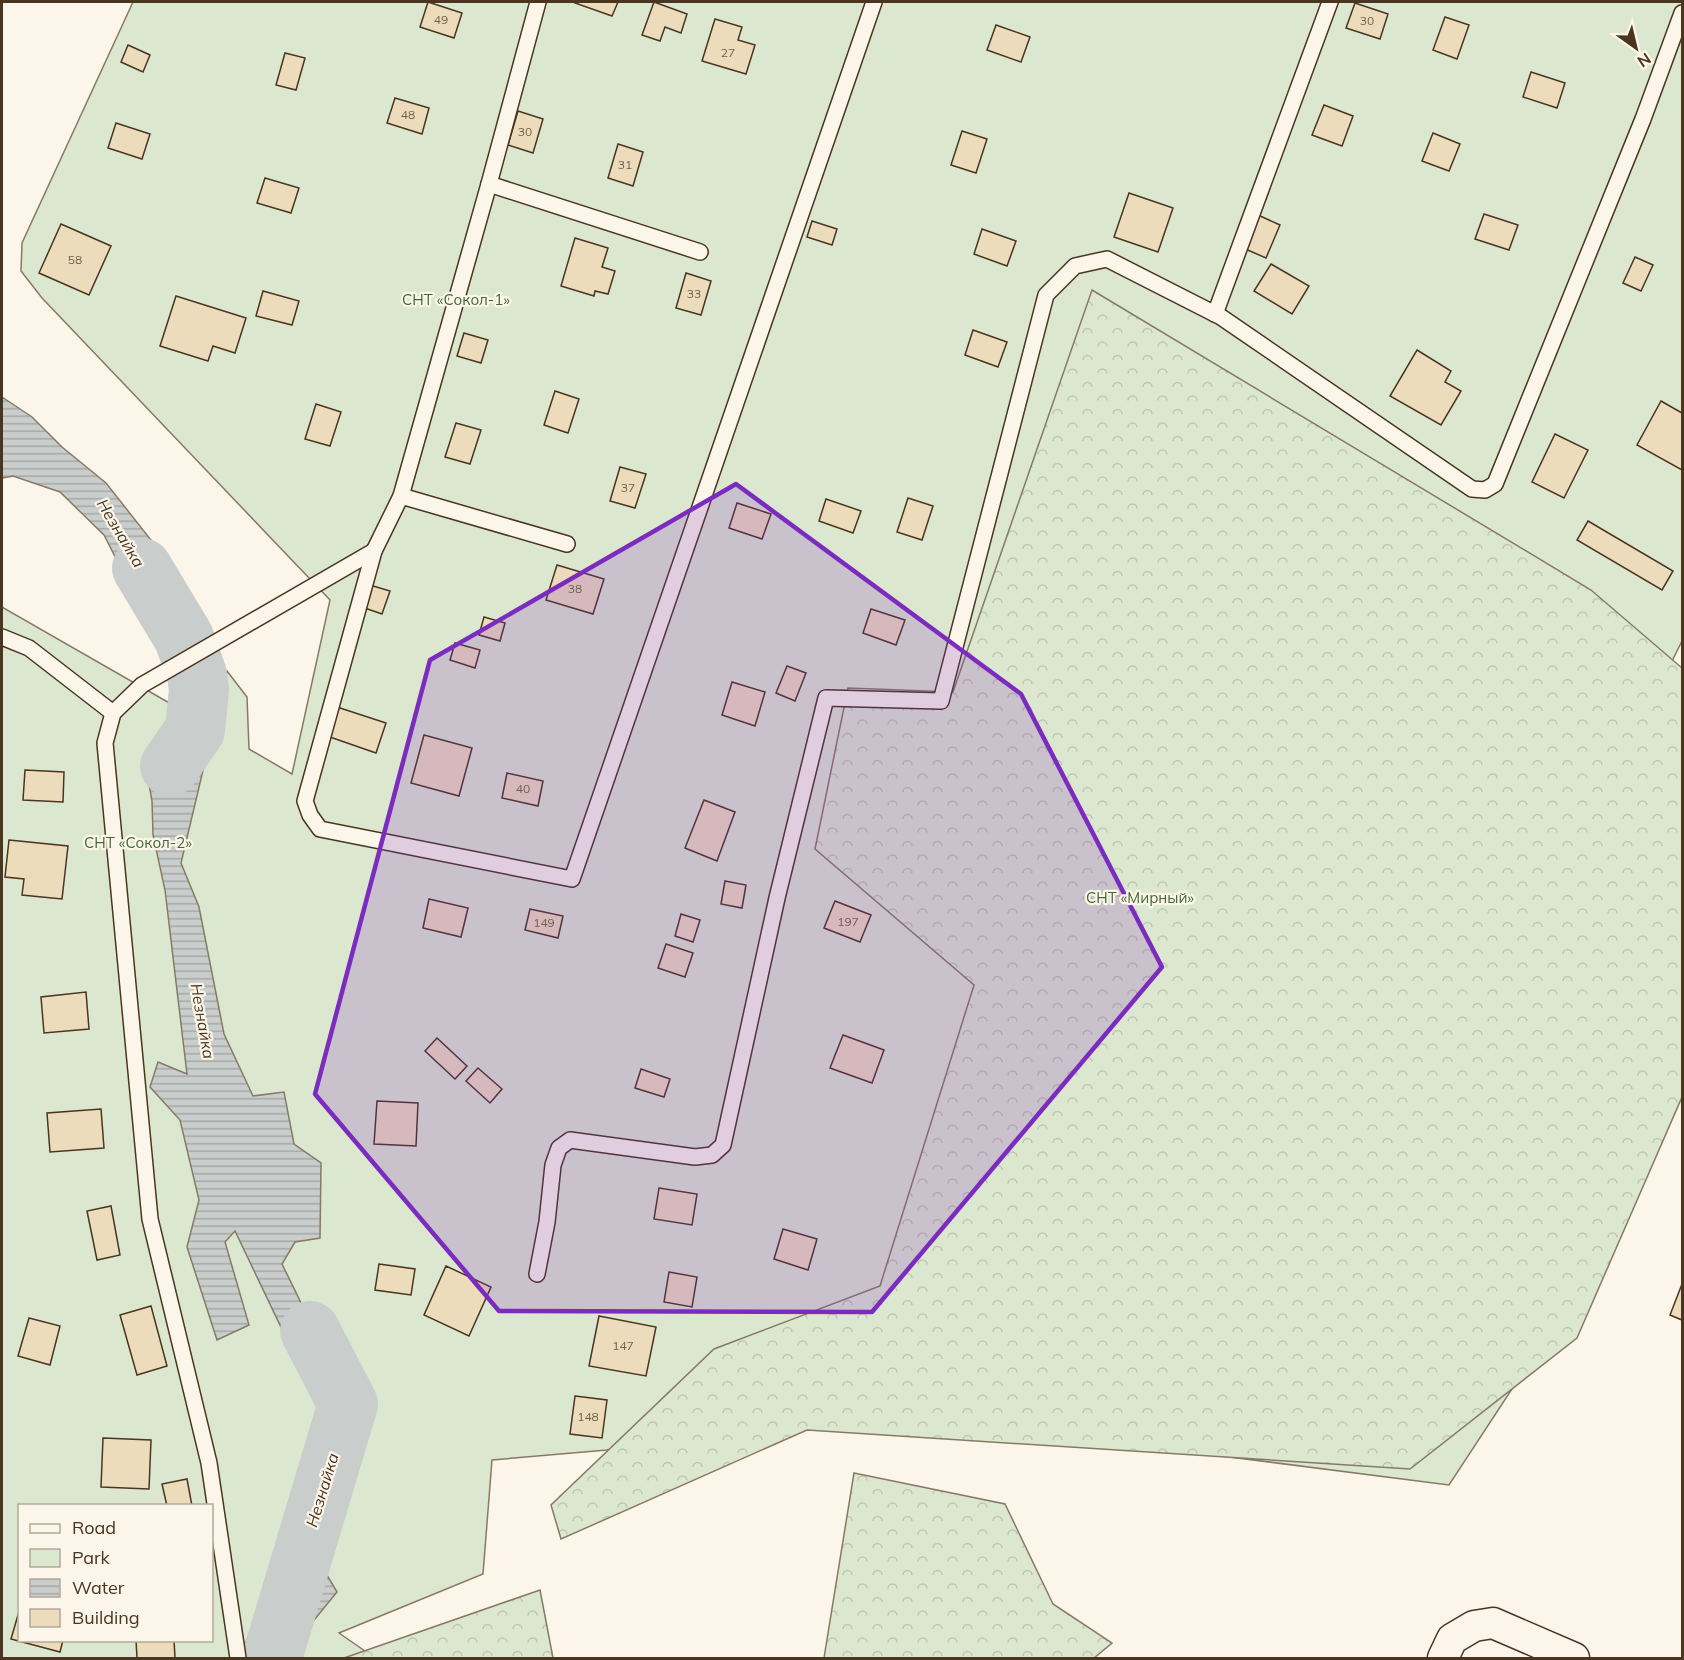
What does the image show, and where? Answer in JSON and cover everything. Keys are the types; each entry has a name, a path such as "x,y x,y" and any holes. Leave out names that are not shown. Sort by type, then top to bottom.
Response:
{"street":[{"path":"1443,1659 1452,1639 1474,1626 1493,1623 1574,1659"}],"lane":[{"path":"538,2 401,496 374,551 305,801 310,815 320,829 572,879 874,2"},
{"path":"1215,314 1330,2"},
{"path":"537,1274 547,1222 553,1165 559,1148 570,1140 695,1157 712,1155 723,1145 775,910 826,698 941,701 1047,295 1075,266 1107,259 1215,314 1472,489 1485,490 1496,484 1683,13"},
{"path":"489,184 700,252"},
{"path":"401,496 567,544"},
{"path":"238,1659 209,1463 150,1220 105,743 113,712 142,685 374,551"},
{"path":"2,637 29,648 113,712"}],"highlighted area":[{"path":"736,484 1021,694 1162,967 872,1312 499,1311 315,1094 430,660"}],"green space":[{"name":"СНТ «Мирный»","path":"133,2 1682,2 1682,641 1666,673 1682,688 1607,1244 1449,1485 823,1405 607,1450 492,1460 483,1574 339,1633 375,1658 2,1658 2,607 213,728 227,671 247,697 249,749 292,774 330,600 42,298 21,271 22,243"},
{"path":"1092,290 1591,590 1682,668 1682,1097 1577,1338 1410,1469 807,1430 561,1539 551,1505 714,1349 880,1286 974,985 815,849 848,688 953,692"},
{"path":"854,1473 1005,1504 1053,1604 1112,1643 1094,1658 824,1658"},
{"path":"540,1590 553,1658 344,1658"}],"water":[{"path":"2,397 32,417 62,447 106,483 184,582 198,630 169,647 131,588 104,535 60,492 13,476 2,478"},
{"path":"191,689 210,692 214,724 181,863 199,907 224,1034 253,1096 284,1092 294,1144 321,1163 320,1238 295,1242 282,1264 308,1317 326,1339 356,1399 338,1411 291,1348 235,1231 225,1242 249,1325 217,1340 187,1247 199,1200 180,1120 150,1087 158,1062 187,1074 165,890 153,835 152,801 144,756 175,740"},
{"path":"311,1514 329,1517 327,1539 318,1560 337,1592 284,1658 250,1658 245,1645 260,1605 285,1591 300,1565"}],"building":[{"path":"428,2 462,13 454,38 420,27"},
{"path":"576,2 618,2 612,16"},
{"path":"654,2 687,14 681,33 665,27 660,41 642,35"},
{"path":"1355,3 1388,14 1380,39 1346,28"},
{"path":"1445,17 1469,25 1457,59 1433,50"},
{"path":"715,19 742,27 738,40 755,45 746,74 702,61"},
{"path":"996,25 1030,37 1021,62 987,50"},
{"path":"128,45 150,55 143,72 121,62"},
{"path":"285,53 305,58 296,90 276,85"},
{"path":"1531,72 1565,83 1557,108 1523,97"},
{"path":"395,98 429,108 422,134 387,123"},
{"path":"1324,105 1353,116 1342,146 1312,135"},
{"path":"518,111 543,119 533,153 508,145"},
{"path":"116,123 150,134 142,159 108,148"},
{"path":"962,131 987,139 976,173 951,165"},
{"path":"1433,133 1460,144 1449,171 1422,161"},
{"path":"618,144 643,152 633,186 608,178"},
{"path":"265,178 299,188 291,213 257,203"},
{"path":"1129,193 1173,208 1158,252 1114,237"},
{"path":"1484,214 1518,225 1509,250 1475,239"},
{"path":"1258,215 1280,225 1266,258 1243,248"},
{"path":"812,221 837,229 832,245 807,237"},
{"path":"61,224 111,246 89,295 39,273"},
{"path":"982,229 1016,241 1007,266 974,254"},
{"path":"575,238 608,248 602,267 615,271 608,294 595,291 594,296 561,286"},
{"path":"1635,257 1653,265 1641,291 1623,283"},
{"path":"1271,264 1309,286 1292,314 1254,291"},
{"path":"686,273 711,281 701,315 676,308"},
{"path":"263,291 299,301 292,325 256,316"},
{"path":"176,296 246,318 235,353 213,346 208,361 160,346"},
{"path":"973,330 1007,342 998,367 965,355"},
{"path":"464,333 488,340 481,363 457,356"},
{"path":"1417,350 1451,371 1445,382 1461,391 1441,425 1390,396"},
{"path":"555,391 579,399 568,433 544,425"},
{"path":"1661,401 1682,413 1682,470 1637,445"},
{"path":"316,404 341,412 330,446 305,439"},
{"path":"456,423 481,430 470,464 445,457"},
{"path":"1555,434 1588,450 1564,498 1532,482"},
{"path":"620,467 646,474 635,508 610,501"},
{"path":"908,498 933,506 922,540 897,532"},
{"path":"826,499 861,511 853,533 819,521"},
{"path":"737,503 771,514 762,539 729,528"},
{"path":"1588,521 1673,571 1662,590 1577,540"},
{"path":"557,565 604,579 593,614 546,600"},
{"path":"363,583 390,591 382,614 356,605"},
{"path":"871,609 905,620 896,645 863,633"},
{"path":"484,617 505,623 500,641 479,635"},
{"path":"455,643 480,650 475,668 450,660"},
{"path":"787,666 806,673 795,701 776,693"},
{"path":"732,682 765,692 755,726 722,715"},
{"path":"337,707 386,723 376,753 327,736"},
{"path":"424,735 472,748 459,796 411,783"},
{"path":"25,770 64,772 63,802 23,800"},
{"path":"507,773 543,781 538,806 502,798"},
{"path":"704,800 735,812 717,861 685,848"},
{"path":"9,840 68,846 62,899 22,895 24,879 5,877"},
{"path":"725,881 746,885 742,908 721,904"},
{"path":"429,899 468,908 461,937 423,928"},
{"path":"835,901 871,915 860,942 824,928"},
{"path":"530,909 563,916 558,938 525,930"},
{"path":"681,914 700,920 693,942 675,936"},
{"path":"666,944 693,953 685,977 658,968"},
{"path":"86,992 89,1029 44,1033 41,997"},
{"path":"843,1035 884,1050 872,1083 830,1068"},
{"path":"437,1038 467,1066 455,1079 425,1051"},
{"path":"478,1068 502,1089 490,1103 466,1081"},
{"path":"641,1069 670,1079 664,1097 635,1088"},
{"path":"377,1101 418,1103 416,1146 374,1144"},
{"path":"101,1109 104,1148 50,1152 47,1113"},
{"path":"659,1188 697,1194 692,1225 654,1219"},
{"path":"111,1206 120,1255 97,1260 87,1211"},
{"path":"783,1229 817,1239 808,1270 774,1259"},
{"path":"379,1264 415,1269 411,1295 375,1290"},
{"path":"446,1266 491,1287 469,1336 424,1315"},
{"path":"669,1272 697,1277 692,1307 664,1302"},
{"path":"1682,1284 1682,1320 1670,1315"},
{"path":"151,1306 167,1366 137,1375 120,1315"},
{"path":"599,1316 656,1327 646,1376 589,1366"},
{"path":"29,1318 60,1326 50,1365 18,1356"},
{"path":"575,1396 607,1400 602,1438 570,1434"},
{"path":"103,1438 151,1440 149,1489 101,1487"},
{"path":"187,1479 192,1504 167,1504 162,1484"},
{"path":"18,1615 18,1641 11,1639"},
{"path":"22,1642 62,1642 60,1652"},
{"path":"136,1642 174,1642 175,1658 137,1658"}],"waterway":[{"name":"Незнайка","path":"142,568 184,638 197,675 199,690 195,730 170,766"},
{"name":"Незнайка","path":"272,1658 348,1404 310,1331"}],"park label":[{"name":"СНТ «Сокол-1»","path":"456,300"},
{"name":"СНТ «Сокол-2»","path":"138,843"}]}
